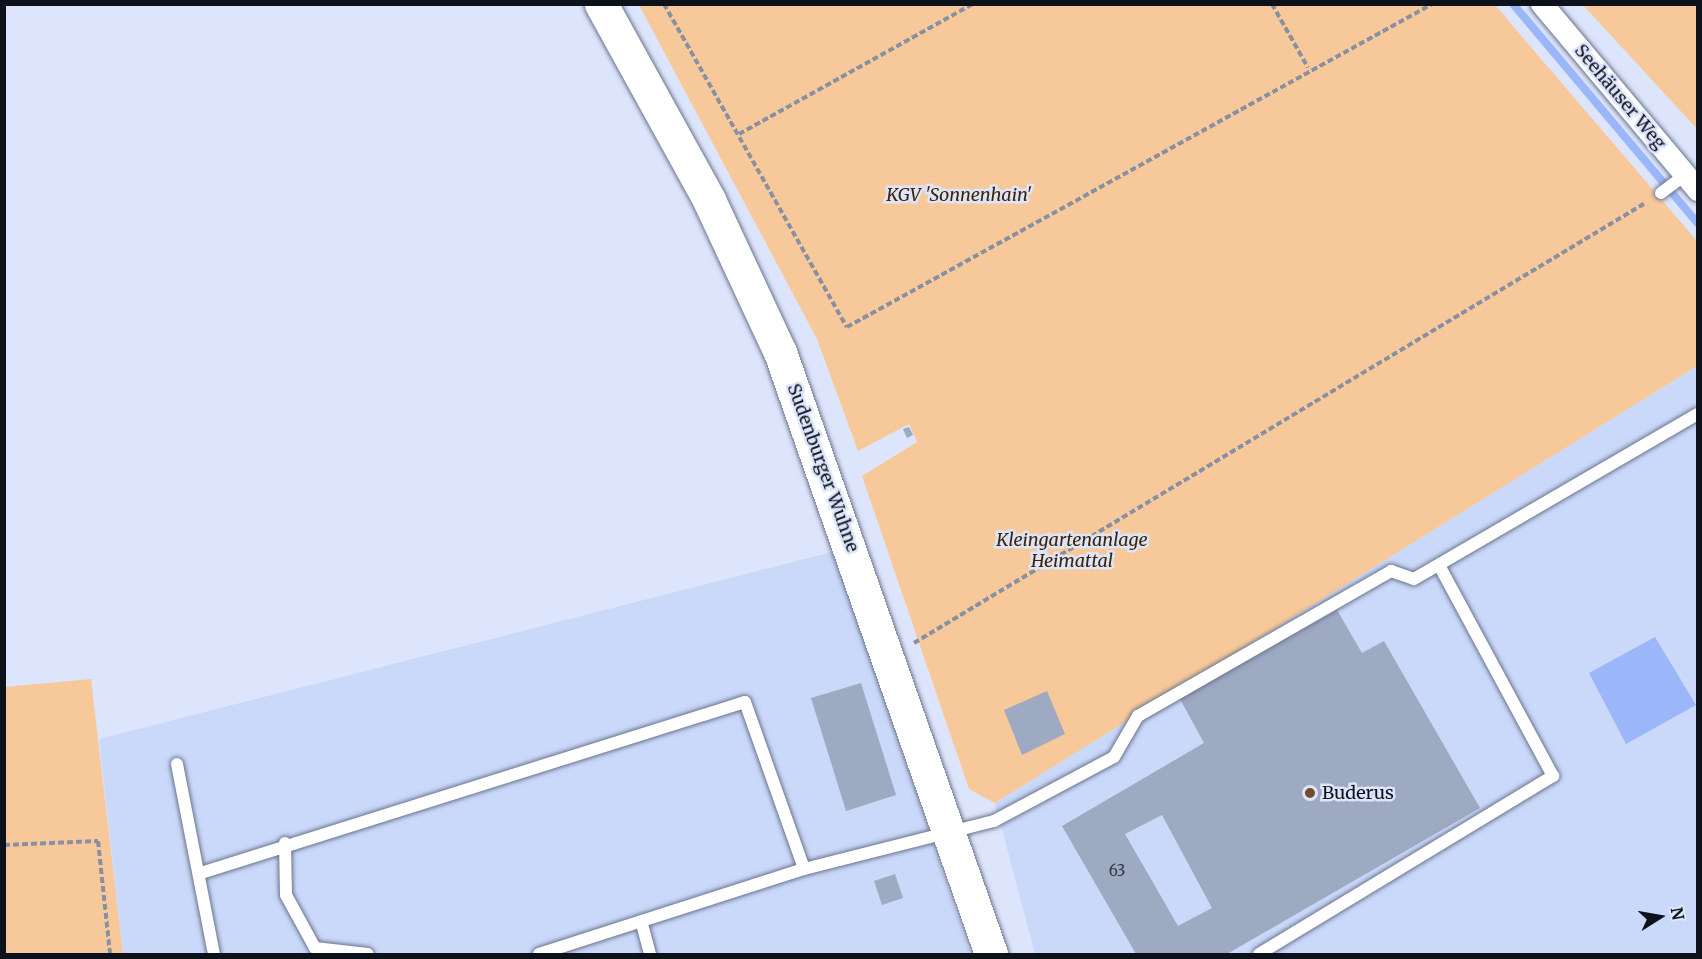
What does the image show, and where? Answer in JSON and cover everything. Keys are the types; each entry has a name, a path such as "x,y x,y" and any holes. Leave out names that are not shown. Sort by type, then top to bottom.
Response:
{"main road":[{"name":"Sudenburger Wuhne","path":"601,4 709,201 780,352 950,831 990,954"}],"street":[{"name":"Seehäuser Weg","path":"1542,4 1691,183"}],"lane":[{"path":"1661,193 1691,183"},
{"path":"539,954 642,924 804,869 994,821 1114,756 1138,716 1391,572 1414,579 1698,414"},
{"path":"1259,954 1553,776 1438,565"},
{"path":"201,873 285,843 745,702 804,869"},
{"path":"177,764 201,873 214,954"},
{"path":"285,843 286,895 315,948 368,954"},
{"path":"642,924 650,954"}],"path":[{"path":"664,4 847,327 1308,68 1432,4"},
{"path":"739,134 974,4"},
{"path":"1272,4 1308,68"},
{"path":"918,641 1661,193"},
{"path":"4,845 98,841 110,954"}],"shaded area":[{"path":"1697,366 1697,954 1035,954 995,803"},
{"path":"836,551 970,954 123,954 99,739"}],"green space":[{"path":"639,5 1495,5 1697,241 1697,366 995,803 969,789 862,476 917,442 909,424 858,451 817,339"},
{"path":"1583,5 1697,5 1697,129"},
{"path":"91,679 123,954 5,954 5,687"}],"water":[{"path":"1655,637 1696,705 1626,744 1589,673"}],"building":[{"path":"909,427 913,435 907,438 903,429"},
{"name":"Buderus","path":"1337,610 1362,653 1384,641 1480,808 1227,954 1136,954 1062,826 1204,743 1180,699","holes":["1162,815 1212,908 1178,926 1125,834"]},
{"path":"861,683 896,795 846,811 811,698"},
{"path":"1047,691 1065,734 1022,755 1004,710"},
{"path":"895,874 903,898 882,905 874,881"}],"waterway":[{"path":"1513,4 1698,224"}],"place":[{"name":"Buderus","path":"1310,793"}],"park label":[{"name":"KGV 'Sonnenhain'","path":"959,195"},
{"name":"Kleingartenanlage Heimattal","path":"1072,551"}]}
